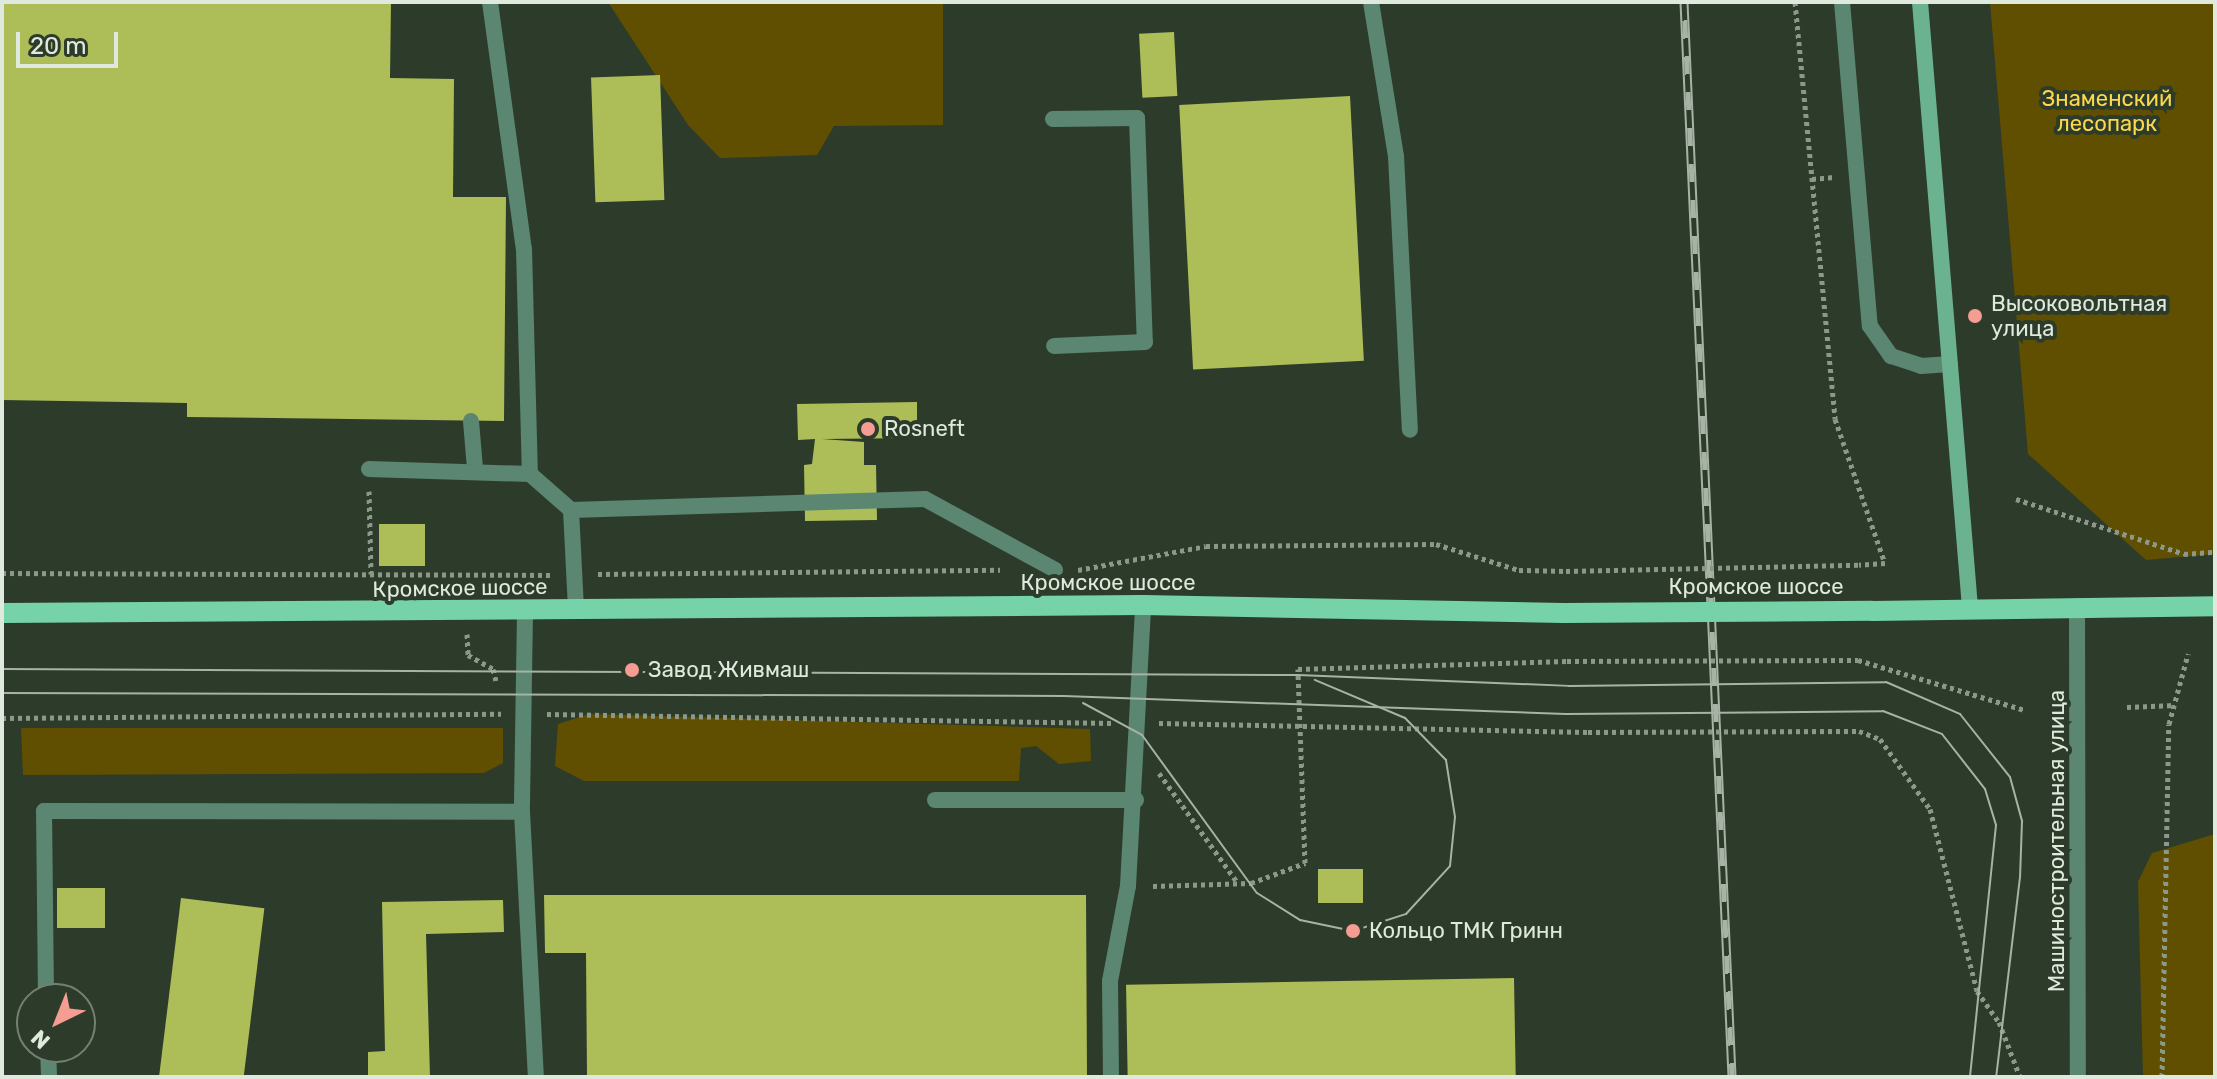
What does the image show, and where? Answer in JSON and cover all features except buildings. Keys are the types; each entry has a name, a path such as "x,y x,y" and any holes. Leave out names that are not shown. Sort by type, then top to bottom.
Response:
{"main road":[{"path":"1920,2 1970,608"},
{"name":"Кромское шоссе","path":"2,613 465,613 1143,605 1564,613 2215,606"}],"street":[{"path":"490,2 524,249 530,474"},
{"path":"1371,2 1396,156 1410,430"},
{"path":"1842,2 1870,326 1891,356 1921,366 1950,364"},
{"path":"1053,119 1137,118 1145,342 1054,346"},
{"path":"471,421 475,469"},
{"path":"369,469 475,469 530,474 571,510 925,499 1055,570"},
{"path":"571,510 576,610"},
{"path":"1111,1077 1110,981 1128,886 1143,723 1143,605"},
{"name":"Машиностроительная улица","path":"2077,606 2078,1077"},
{"path":"525,612 522,812 536,1077"},
{"path":"935,800 1136,800"},
{"path":"46,983 44,811 522,812"}],"path":[{"path":"1055,570 1106,569 1206,546 1436,544 1519,570 1885,563 1835,419 1795,2"},
{"path":"369,469 371,574"},
{"path":"2016,499 2184,554 2215,552"},
{"path":"2,573 573,575 1008,570"},
{"path":"466,574 468,655 493,669 500,695"},
{"path":"2162,1077 2175,705 2188,654"},
{"path":"1128,886 1237,883 1305,863 1298,669 1567,661 1858,660 2025,710"},
{"path":"499,704 499,714"},
{"path":"2127,707 2175,705"},
{"path":"2,718 523,713 1300,724 1588,732 1859,731 1880,739 1930,809 1977,991 1999,1022 2020,1077"},
{"path":"1140,753 1237,883"}],"green space":[{"path":"608,2 943,2 943,125 834,126 817,155 720,158 688,125"},
{"name":"Знаменский лесопарк","path":"1990,2 2215,2 2215,554 2146,560 2028,454"},
{"path":"589,714 1090,729 1091,761 1059,764 1036,746 1021,748 1019,781 584,781 555,766 558,724"},
{"path":"21,728 503,728 503,763 484,773 23,775"},
{"path":"2215,834 2215,1077 2143,1077 2138,882 2152,853"}],"tram line":[{"path":"2,669 1298,675 1569,686 1886,682 1960,714 2010,777 2022,821 2020,877 1996,1077"},
{"path":"1083,703 1142,735 1257,893 1300,920 1353,931 1406,914 1450,866 1455,817 1446,760 1405,718 1315,680"},
{"path":"2,693 1064,696 1566,714 1883,711 1942,734 1985,789 1996,825 1970,1077"}],"railway":[{"path":"1684,2 1732,1077"}],"place":[{"name":"Высоковольтная улица","path":"1975,316"},
{"name":"Rosneft","path":"868,429"},
{"name":"Завод Живмаш","path":"632,670"},
{"name":"Кольцо ТМК Гринн","path":"1353,931"}]}
